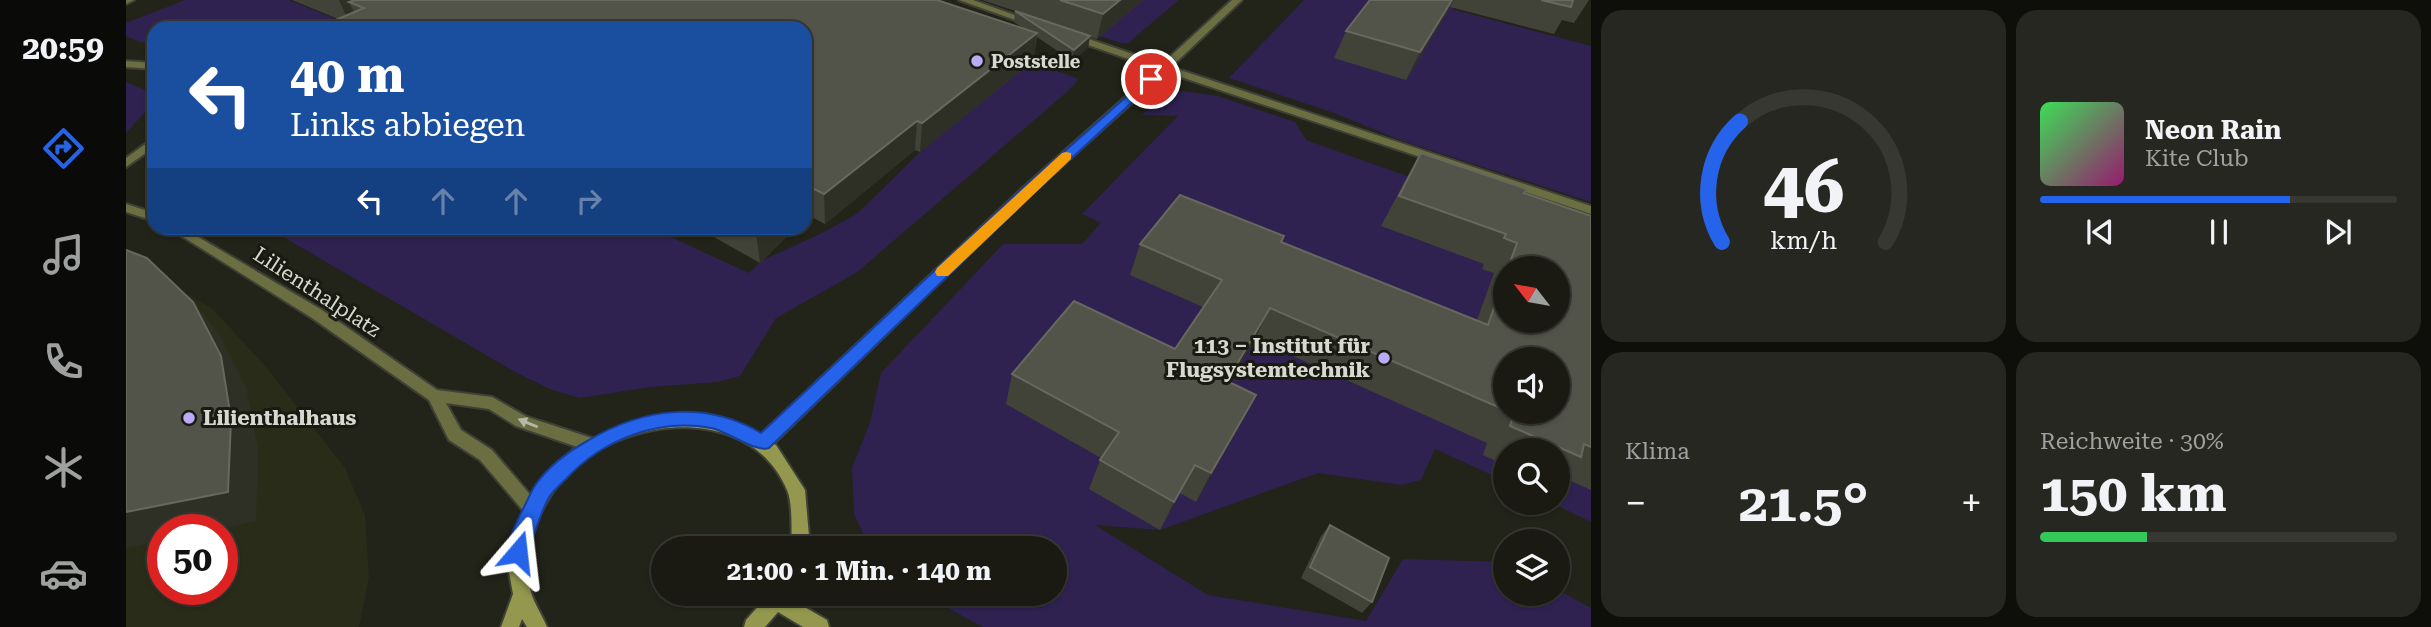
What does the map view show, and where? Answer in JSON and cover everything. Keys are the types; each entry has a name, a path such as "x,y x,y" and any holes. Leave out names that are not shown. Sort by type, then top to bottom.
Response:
{"main road":[{"path":"510,627 521,596 518,552 532,509 557,473 592,444 621,430 681,418 711,421 739,429 763,443 779,458 792,478 800,500 802,536"},
{"path":"521,596 538,627"},
{"path":"753,627 771,606"},
{"path":"791,606 820,627"}],"street":[{"path":"964,0 1043,27"},
{"path":"763,443 1029,190 1237,0"},
{"path":"1056,31 1591,210"},
{"path":"126,64 147,66"},
{"path":"126,164 147,147"},
{"path":"126,208 147,216"},
{"name":"Lilienthalplatz","path":"187,235 317,314 434,396 455,435 486,455 532,509"},
{"name":"Lilienthalplatz","path":"434,396 492,403 522,422 592,444"}],"shaded area":[{"path":"185,0 289,0 341,21 147,21 147,42 126,36 126,23"},
{"path":"1078,0 1179,0 1128,43 1121,43 1048,20"},
{"path":"1304,0 1441,0 1455,10 1591,46 1591,202 1400,140 1334,113 1229,78"},
{"path":"1013,55 1079,79 856,273 776,318 740,376 718,382 650,387 580,398 552,390 515,372 280,235 666,235 749,273 761,261 858,213 920,152 998,89"},
{"path":"126,82 145,90 147,108 126,133"},
{"path":"1183,91 1218,96 1295,122 1306,140 1429,184 1591,220 1591,522 1570,512 1570,438 1493,438 1493,476 1435,449 1421,480 1402,485 1318,473 1160,530 1095,525 1208,595 1366,621 1403,559 1493,562 1493,606 1570,606 1570,597 1591,608 1591,627 983,627 944,606 1067,606 1067,536 864,536 854,514 852,468 870,422 881,373 1003,244 1082,244 1101,223 1082,214 1178,116 1142,115 1162,97"},
{"path":"126,259 213,309 267,368 345,468 365,515 369,577 359,627 126,627"}],"building":[{"path":"937,0 1037,33 922,123 917,121 824,194 812,188 812,21 333,21 364,8 349,2"},
{"path":"1060,0 1120,0 1103,14"},
{"path":"1370,0 1452,0 1420,52 1346,31"},
{"path":"1541,0 1573,0 1571,7"},
{"path":"1015,11 1090,36 1074,50"},
{"path":"1421,153 1527,189 1524,193 1591,216 1591,447 1584,444 1581,457 1570,452 1570,438 1537,438 1510,426 1570,424 1570,347 1493,347 1493,405 1270,308 1227,381 1256,395 1211,473 1195,465 1174,502 1100,460 1119,432 1012,374 1074,301 1175,349 1222,280 1140,244 1180,195 1284,236 1281,242 1488,325 1493,311 1493,333 1570,333 1570,256 1512,256 1517,243 1504,238 1506,234 1399,196"},
{"name":"Lilienthalhaus","path":"126,250 147,258 193,302 221,356 231,419 228,492 126,512"},
{"path":"1330,525 1389,558 1372,602 1310,567"}],"slow traffic":[{"path":"942,272 1066,156"}],"place":[{"name":"Poststelle","path":"977,61"},
{"name":"113 – Institut für Flugsystemtechnik","path":"1384,358"},
{"name":"Lilienthalhaus","path":"189,418"}],"route":[{"path":"518,552 532,509 557,473 592,444 621,430 651,421 681,418 711,421 739,429 763,443 1029,190 1151,79"}]}
